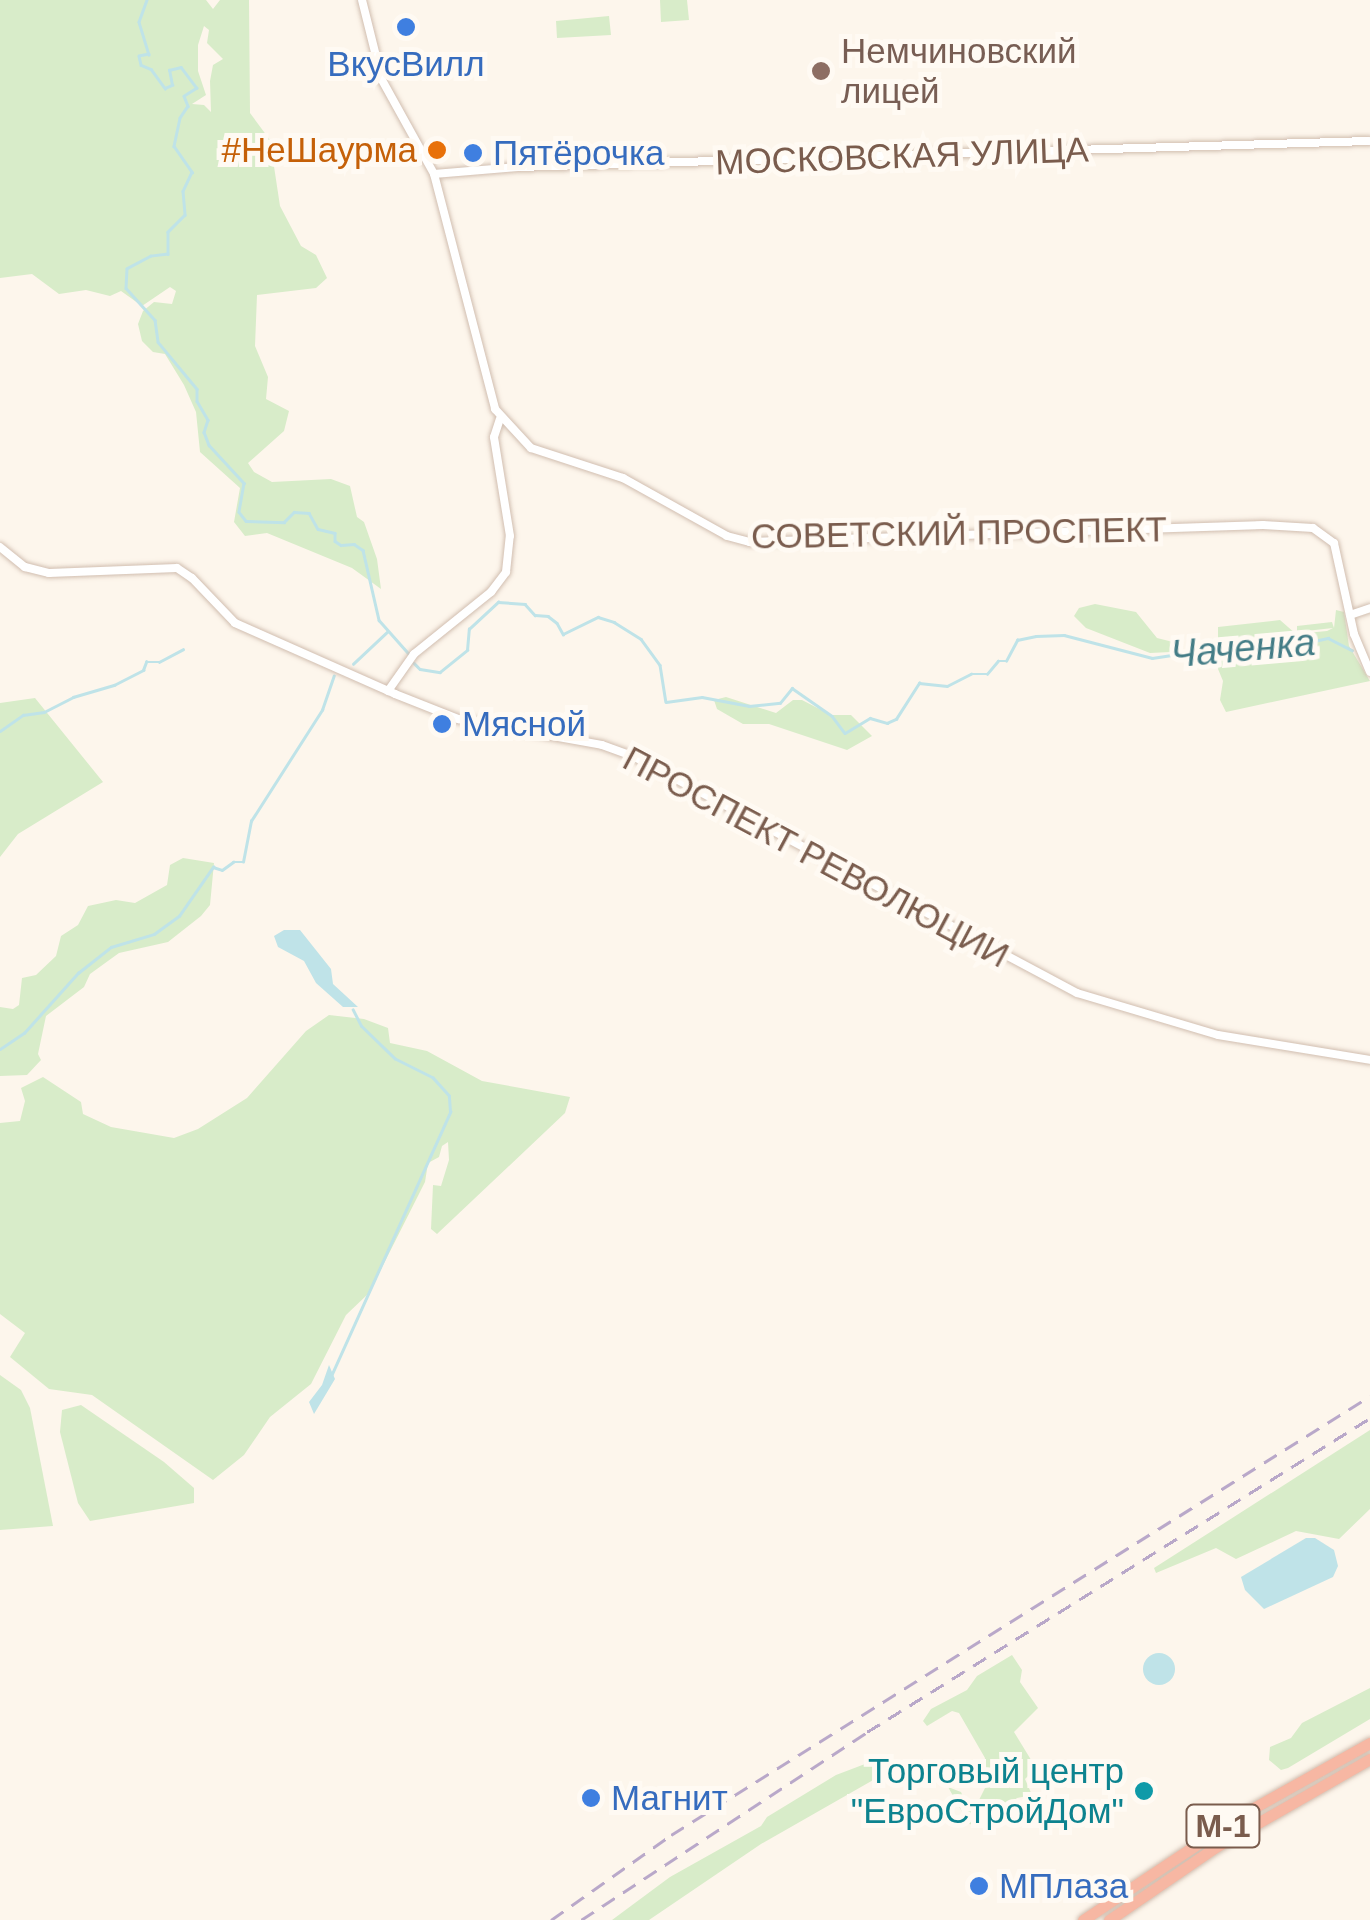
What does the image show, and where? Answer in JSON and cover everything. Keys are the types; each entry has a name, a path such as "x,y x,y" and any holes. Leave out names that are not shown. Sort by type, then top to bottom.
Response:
{"highway":[{"name":"М-1","path":"1083,1920 1240,1815 1370,1743"},
{"name":"М-1","path":"1110,1920 1214,1848 1370,1759"}],"street":[{"path":"362,0 382,80 434,174 488,387 500,418 494,437 510,536 506,572 491,592 414,654 388,691"},
{"name":"МОСКОВСКАЯ УЛИЦА","path":"434,174 1370,140"},
{"name":"СОВЕТСКИЙ ПРОСПЕКТ","path":"500,418 531,448 624,478 740,541 1263,525 1313,528 1334,543 1357,646 1370,672"},
{"name":"ПРОСПЕКТ РЕВОЛЮЦИИ","path":"0,547 25,566 48,573 177,568 236,623 388,691 458,718 602,745 633,756 1077,993 1218,1035 1370,1060"},
{"path":"1350,615 1370,608"}],"green space":[{"path":"0,0 206,0 213,9 220,0 249,0 250,113 270,140 280,206 301,246 316,255 327,278 316,288 257,295 255,346 268,377 266,399 289,411 284,431 248,463 254,472 272,482 331,479 350,486 357,517 364,522 377,559 381,589 352,568 267,533 245,536 234,522 240,488 200,452 196,412 184,385 165,354 153,352 142,341 138,324 143,311 154,302 172,304 176,291 170,287 142,306 121,291 110,296 86,290 59,294 32,274 0,278","holes":["204,26 209,30 207,43 223,59 213,65 211,112 204,105 192,104 206,95 198,71 198,45"]},
{"path":"660,0 687,0 689,20 661,22"},
{"path":"609,16 611,35 557,38 556,21"},
{"path":"1095,604 1136,612 1157,638 1173,642 1170,652 1150,653 1086,628 1074,616 1079,608"},
{"path":"1336,610 1344,612 1349,646 1370,681 1226,712 1220,700 1223,681 1218,669 1218,627 1280,620 1296,634 1327,631 1333,628 1297,632 1297,626 1332,622 1334,628"},
{"path":"726,697 776,713 793,700 802,700 831,715 851,715 872,736 847,750 769,724 743,724 717,709 714,700"},
{"path":"35,698 103,782 18,834 0,857 0,703"},
{"path":"183,858 214,863 210,905 201,916 168,942 119,953 90,974 84,987 46,1016 38,1054 41,1060 27,1075 0,1076 0,1007 13,1009 19,1005 22,978 36,975 56,956 61,936 78,925 88,906 116,900 135,903 167,885 170,865"},
{"path":"329,1015 364,1019 388,1028 390,1043 427,1051 482,1081 570,1097 565,1113 437,1234 431,1229 433,1185 441,1186 449,1160 448,1142 442,1146 439,1157 428,1163 425,1182 369,1293 346,1315 311,1384 270,1417 244,1455 213,1480 92,1395 49,1389 10,1357 25,1333 0,1314 0,1123 20,1121 25,1101 21,1088 43,1077 81,1102 83,1114 111,1127 174,1138 198,1129 247,1098 306,1031"},
{"path":"0,1375 21,1390 30,1408 53,1526 0,1530"},
{"path":"81,1405 164,1462 194,1488 194,1503 90,1521 78,1503 60,1432 62,1410"},
{"path":"1370,1430 1370,1509 1339,1539 1296,1531 1236,1559 1216,1548 1156,1573 1154,1568"},
{"path":"1012,1655 1022,1670 1020,1682 1038,1708 1014,1732 1036,1768 1025,1779 1032,1795 1017,1798 984,1826 969,1824 948,1787 961,1792 965,1801 978,1802 987,1784 983,1774 985,1758 959,1713 952,1711 927,1726 923,1721 931,1709 967,1690 977,1676"},
{"path":"1370,1688 1370,1719 1288,1768 1281,1770 1269,1760 1270,1747 1291,1738 1302,1723"},
{"path":"884,1762 888,1768 882,1775 761,1844 649,1920 612,1920 670,1877 761,1826 767,1817 836,1775 865,1764"}],"water":[{"path":"284,930 300,930 331,969 333,984 358,1007 343,1007 316,983 304,961 278,947 274,936"},
{"path":"329,1365 335,1379 314,1414 309,1402 322,1385"},
{"path":"1306,1538 1315,1538 1334,1550 1338,1566 1333,1577 1264,1609 1245,1590 1241,1577"},
{"path":"1159,1653 1170,1658 1175,1669 1170,1680 1159,1685 1148,1680 1143,1669 1148,1658"}],"waterway":[{"name":"Чаченка","path":"147,0 139,22 149,54 139,56 141,65 151,69 165,88 172,85 169,70 181,67 197,88 184,96 188,106 180,118 174,146 192,172 183,191 185,215 168,232 168,254 151,256 127,269 126,288 155,320 158,342 197,389 197,401 208,420 204,432 209,445 244,483 239,512 246,521 284,522 294,512 309,513 318,529 335,533 335,541 363,550 379,620 410,655"},
{"name":"Чаченка","path":"414,663 420,669 440,672 467,650 469,629 498,602 525,604 535,615 548,616 557,623 563,634 598,617 641,639 660,665 666,702 702,697 749,706 780,703 792,688 832,716 845,733 870,718 887,723 896,719 919,683 947,686 971,674 987,674 998,661 1006,661 1017,640 1036,636 1064,635 1152,658 1199,651 1221,655 1261,653 1328,638 1352,650"},
{"path":"353,664 387,632"},
{"path":"0,731 23,715 44,712 73,697 114,685 143,670 146,662 159,662 183,649"},
{"path":"0,1049 24,1033 78,973 111,947 154,934 179,916 213,867 222,870 233,862 243,862 251,821 322,710 334,676"},
{"path":"331,1376 450,1112 449,1096 433,1078 395,1059 361,1026 353,1010"}],"railway":[{"path":"551,1920 671,1835 1370,1396"},
{"path":"581,1920 867,1732 1370,1418"}],"place":[{"name":"ВкусВилл","path":"406,27"},
{"name":"Немчиновский лицей","path":"821,71"},
{"name":"#НеШаурма","path":"437,150"},
{"name":"Пятёрочка","path":"473,153"},
{"name":"Мясной","path":"442,724"},
{"name":"Торговый центр \"ЕвроСтройДом\"","path":"1144,1791"},
{"name":"Магнит","path":"591,1798"},
{"name":"МПлаза","path":"979,1886"}]}
